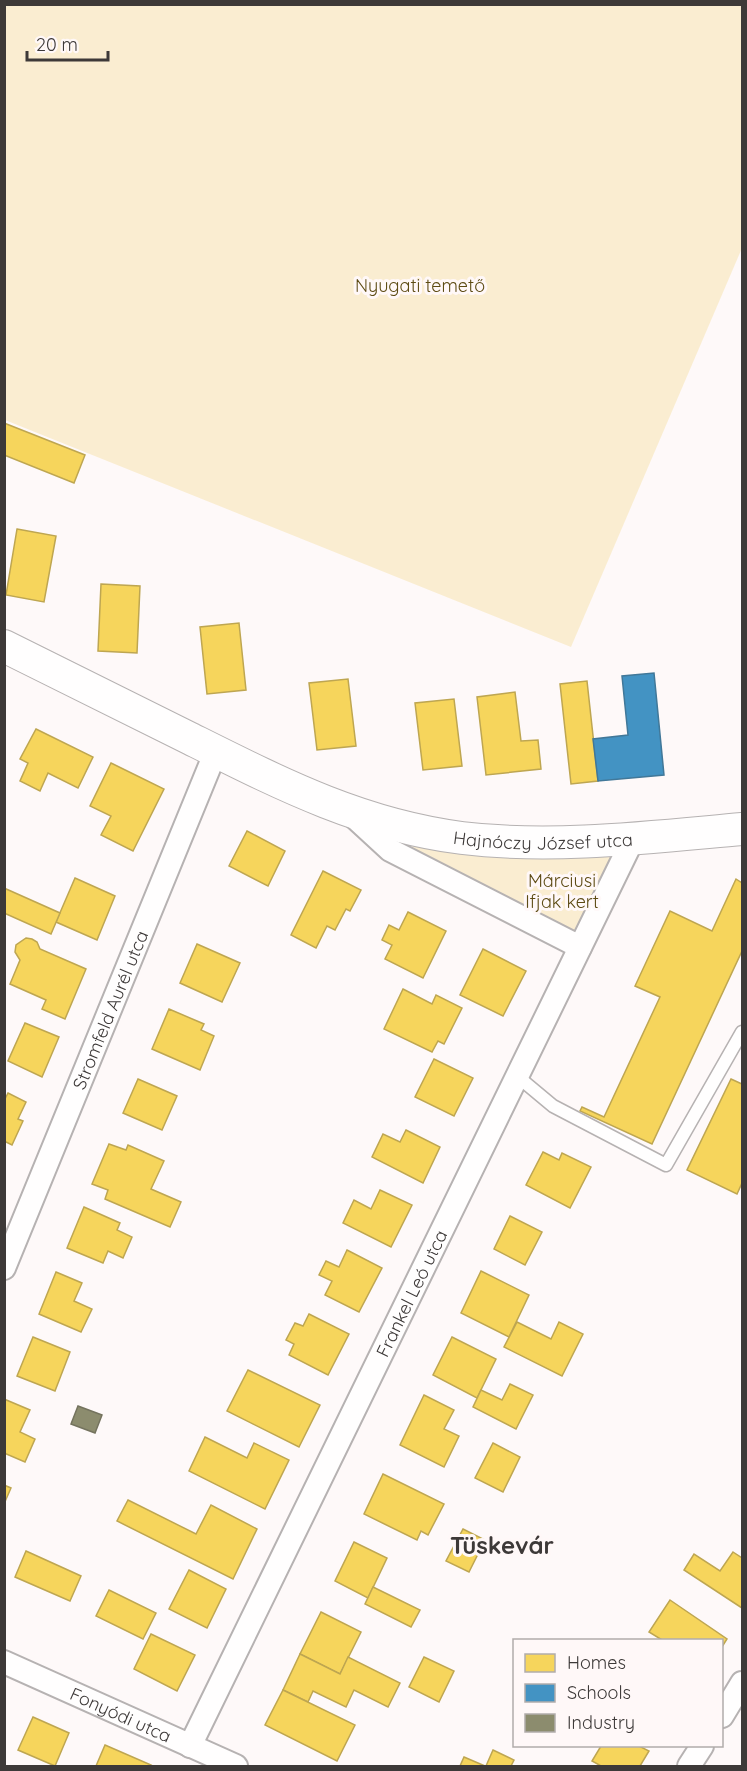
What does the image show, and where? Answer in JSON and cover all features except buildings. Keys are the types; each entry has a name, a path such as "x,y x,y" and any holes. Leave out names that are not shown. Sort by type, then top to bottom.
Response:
{"main road":[{"name":"Hajnóczy József utca","path":"4,646 286,787 348,811 407,828 462,838 519,842 633,839 742,829"}],"street":[{"name":"Stromfeld Aurél utca","path":"4,1268 216,751"},
{"name":"Hajnóczy József utca","path":"348,811 390,850 580,947"},
{"name":"Frankel Leó utca","path":"190,1746 633,839"},
{"name":"Fonyódi utca","path":"4,1662 236,1767"},
{"path":"723,1714 742,1683"},
{"path":"689,1767 701,1747"}],"lane":[{"path":"517,1076 553,1106 666,1165 742,1032"}],"green space":[{"name":"Nyugati temető","path":"4,5 742,5 742,248 571,647 5,420"},
{"name":"Márciusi Ifjak kert","path":"400,845 520,858 622,854 578,937"}],"district":[{"name":"Tüskevár","path":"502,1545"}]}
